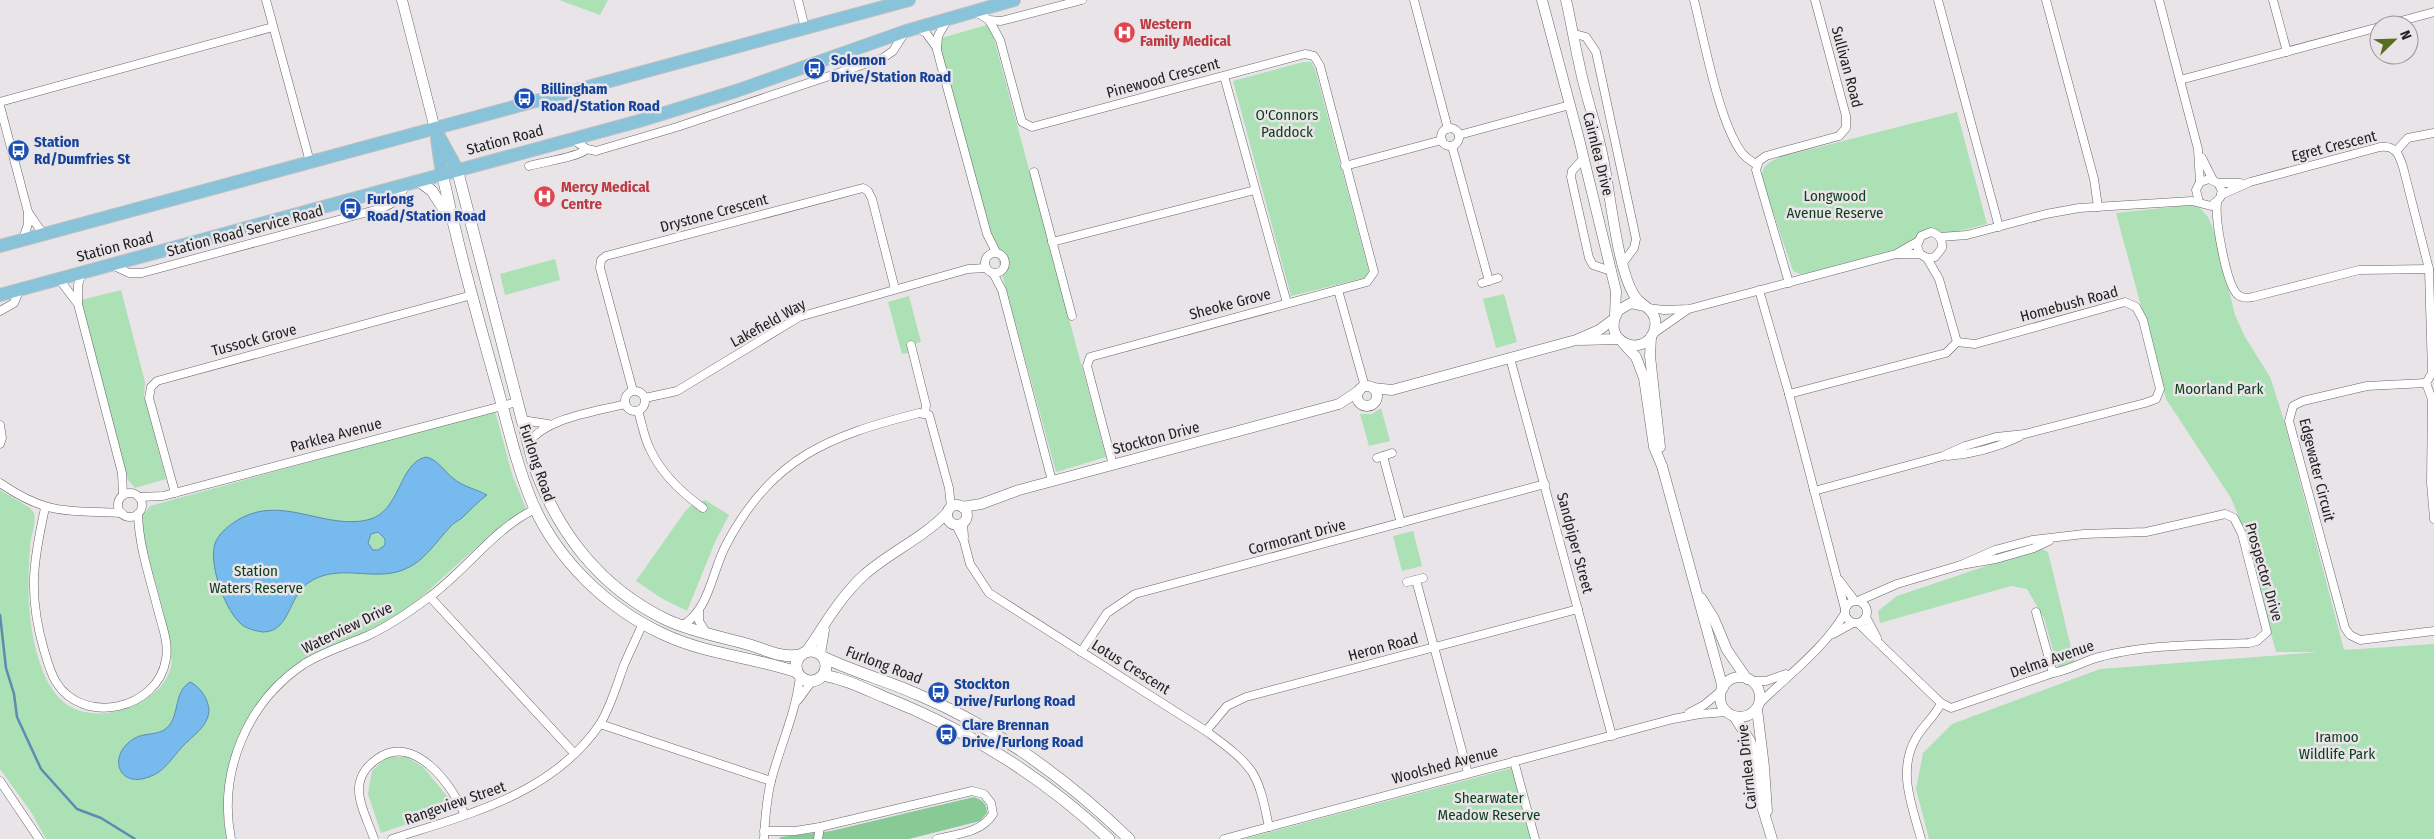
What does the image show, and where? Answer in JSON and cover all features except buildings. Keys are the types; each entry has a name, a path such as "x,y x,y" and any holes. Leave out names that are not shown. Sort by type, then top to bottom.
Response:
{"main road":[{"name":"Station Road","path":"0,246 907,0"},
{"name":"Station Road","path":"0,295 406,185 456,169 572,140 693,105 911,29 1014,0"},
{"path":"435,129 456,169"},
{"path":"435,129 442,174"},
{"name":"Furlong Road","path":"456,169 528,443 547,498 562,527 578,549 611,584 649,610 681,626 744,643 780,657 803,653"},
{"name":"Furlong Road","path":"442,174 454,228 518,463 535,509 556,544 588,582 627,614 643,623 688,644 799,674"},
{"path":"419,181 432,190 454,228"},
{"path":"643,623 649,610"},
{"path":"803,653 822,656 826,666 823,675 812,681 799,674 796,663 803,653"},
{"name":"Furlong Road","path":"822,656 919,695 1002,737 1067,784 1129,839"},
{"name":"Furlong Road","path":"823,675 850,681 935,718 986,746 1015,764 1067,802 1109,839"}],"street":[{"path":"266,0 310,162"},
{"path":"402,0 435,129"},
{"path":"798,0 805,28"},
{"path":"973,11 996,22 1082,0"},
{"path":"1414,0 1448,129"},
{"name":"Cairnlea Drive","path":"1542,0 1584,158 1617,296 1614,317"},
{"name":"Cairnlea Drive","path":"1566,0 1575,34 1578,63 1603,157 1622,264 1631,290 1646,307"},
{"path":"1694,0 1719,97 1731,132 1743,155 1757,165 1757,178 1774,225 1789,283"},
{"name":"Sullivan Road","path":"1757,165 1766,156 1838,136 1846,128 1846,116 1815,0"},
{"path":"1938,0 1999,227"},
{"path":"2046,0 2094,179 2098,207"},
{"path":"2159,0 2198,149 2200,182 2196,190 2170,202"},
{"path":"2272,0 2287,52"},
{"path":"2419,16 2434,12"},
{"path":"948,18 938,36 938,50 992,253 985,265 997,272 1052,481"},
{"name":"Pinewood Crescent","path":"989,20 1000,40 1022,122 1032,127 1305,54 1314,56 1320,66 1345,166"},
{"path":"1000,40 1002,25 1008,20"},
{"path":"0,102 273,27"},
{"path":"572,140 587,149 604,149 677,127 883,58 892,51 911,29 926,33 938,50"},
{"path":"2180,80 2369,30"},
{"path":"1575,34 1586,37 1596,52 1636,239 1634,248 1622,264"},
{"path":"1224,76 1287,303"},
{"path":"1459,135 1570,105 1589,102"},
{"path":"0,106 28,212 28,224 23,239"},
{"path":"1448,129 1454,129 1459,135 1458,141 1452,146 1445,144 1442,140 1443,132 1448,129"},
{"path":"2396,151 2408,138 2434,133"},
{"path":"1345,166 1442,140"},
{"path":"1452,146 1485,282 1498,278"},
{"name":"Egret Crescent","path":"2221,195 2250,182 2380,147 2390,147 2396,151 2403,167 2429,269 2432,373 2426,383"},
{"path":"529,166 566,156 579,156 587,149"},
{"path":"1392,390 1370,406 1362,405 1358,396 1366,389 1392,390 1576,340 1599,330 1624,305 1639,303 1646,307 1664,310 1689,309 1896,254 1917,242 1927,232 1934,233 1940,237 1967,235 2065,210 2170,202 2201,203 2211,206 2217,202 2221,195 2198,149"},
{"path":"1584,158 1572,171 1572,177 1589,258 1593,265 1610,271"},
{"name":"Sheoke Grove","path":"1114,465 1087,366 1090,356 1367,282 1374,272 1345,166"},
{"path":"1034,172 1072,316"},
{"path":"2200,182 2216,182"},
{"name":"Egret Crescent","path":"2216,182 2250,182"},
{"name":"Drystone Crescent","path":"633,391 600,268 602,260 606,256 863,188 872,199 895,289"},
{"path":"1052,242 1255,190"},
{"path":"2196,190 2201,203 2217,230 2233,287 2237,294 2244,298 2359,270 2429,269"},
{"path":"2217,202 2217,230"},
{"path":"28,212 43,234"},
{"path":"1896,254 1924,256 1940,252 1967,235"},
{"path":"1939,279 1940,237"},
{"path":"1789,394 1946,353 1957,342 1939,279 1917,242"},
{"path":"992,253 1005,260 1005,266 997,272"},
{"name":"Lakefield Way","path":"645,398 677,391 800,317 985,265"},
{"path":"82,272 78,285 78,304 122,473 121,499 125,515 139,537"},
{"path":"59,279 78,304"},
{"path":"0,311 14,303 20,289"},
{"path":"1338,290 1366,389 1376,394 1376,401"},
{"path":"1759,290 1789,394 1848,619 1856,623 1879,642 1941,703 1933,718 1917,735 1907,761 1905,775 1921,839"},
{"name":"Tussock Grove","path":"175,493 150,398 151,387 158,381 472,295"},
{"name":"Homebush Road","path":"1814,491 1943,456 1967,455 1999,446 2025,434 2145,404 2156,399 2160,389 2143,320 2136,307 2125,302 1975,344 1957,342"},
{"path":"1646,307 1655,319 1650,356 1662,466"},
{"path":"1576,340 1620,341 1634,346 1641,344 1689,309"},
{"path":"1614,317 1614,330 1620,341 1636,357 1644,378 1654,447 1662,466 1722,689 1721,703 1730,714 1747,716 1831,635 1849,603 1857,601"},
{"name":"Lotus Crescent","path":"911,345 926,404 925,413 931,419 970,564 989,593 1206,731 1236,754 1252,772 1259,788 1269,827"},
{"name":"Sandpiper Street","path":"1510,358 1612,736"},
{"path":"2426,383 2432,399 2431,483 2434,519"},
{"name":"Edgewater Circuit","path":"2426,383 2356,388 2296,404 2289,416 2344,623 2350,635 2360,640 2434,630"},
{"name":"Stockton Drive","path":"803,653 844,596 865,575 932,528 957,515 981,504 1052,481 1339,404 1366,389"},
{"path":"633,391 639,392 645,398 644,407 638,411 632,411 625,404 627,396 633,391"},
{"name":"Parklea Avenue","path":"121,499 136,495 163,496 517,402"},
{"path":"528,443 540,430 552,424 625,404"},
{"name":"Stockton Drive","path":"1339,404 1362,405"},
{"path":"638,411 649,448 662,470 686,496 702,508"},
{"path":"681,626 690,621 699,611 725,546 737,527 774,479 785,469 809,452 842,435 925,413"},
{"path":"522,420 539,424 552,424"},
{"path":"0,426 2,438 0,444"},
{"path":"1392,453 1380,457 1401,523"},
{"path":"45,508 34,575 35,616 54,680 66,694 88,707 108,708 139,698 153,687 163,671 167,654 166,640 139,537 140,511 136,495 122,473"},
{"path":"0,483 45,508 65,512 97,512 125,515"},
{"name":"Cormorant Drive","path":"1081,652 1107,613 1135,594 1545,484"},
{"name":"Parklea Avenue","path":"125,515 140,511 163,496"},
{"path":"97,512 121,499"},
{"name":"Waterview Drive","path":"231,839 227,820 230,776 242,738 261,706 304,664 391,624 430,597 512,522 535,509"},
{"name":"Prospector Drive","path":"1857,601 1884,589 1961,565 1996,559 2034,548 2053,539 2084,534 2146,532 2214,516 2229,515 2234,518 2242,534 2267,628 2267,632 2263,637"},
{"path":"1838,578 1857,601 1864,604 1879,642"},
{"path":"1407,582 1419,579 1434,648 1468,774"},
{"path":"1831,635 1856,623 1867,614 1884,589"},
{"path":"1696,591 1714,619 1727,650 1759,691 1758,706"},
{"path":"430,597 574,753"},
{"name":"Heron Road","path":"1206,731 1227,706 1246,697 1578,609"},
{"path":"699,611 701,627 707,634"},
{"path":"2036,612 2053,673"},
{"name":"Rangeview Street","path":"392,839 517,796 543,780 574,753 600,724 643,623"},
{"name":"Stockton Drive","path":"822,656 824,626"},
{"name":"Delma Avenue","path":"1941,703 1951,708 1962,706 2053,673 2069,670 2102,656 2130,650 2249,643 2263,637"},
{"path":"1722,689 1731,680 1742,677 1750,680 1766,681 1792,672"},
{"path":"799,674 797,701 771,781 763,820 764,835 820,827 972,791 984,794 991,803 993,814 988,821 980,828 936,839"},
{"path":"797,701 812,681"},
{"name":"Woolshed Avenue","path":"1673,719 1695,710 1722,689"},
{"name":"Cairnlea Drive","path":"1758,706 1768,822"},
{"name":"Woolshed Avenue","path":"1224,839 1673,719 1700,714 1730,714"},
{"name":"Cairnlea Drive","path":"1730,714 1746,734 1755,754 1757,790 1772,839"},
{"path":"600,724 771,781"},
{"path":"374,839 359,787 364,773 370,764 390,752 398,751 417,756 431,767 456,797 465,815"},
{"path":"1514,761 1535,839"},
{"path":"0,781 39,839"},
{"path":"818,839 820,827"}],"green space":[{"path":"559,0 608,0 600,15"},
{"path":"990,24 1106,457 1056,472 938,39"},
{"name":"O'Connors Paddock","path":"1303,62 1311,62 1315,69 1369,272 1364,278 1291,296 1233,81"},
{"name":"Longwood Avenue Reserve","path":"1957,112 1987,224 1951,233 1925,230 1908,244 1897,249 1807,273 1800,274 1793,271 1762,180 1764,167 1767,164 1784,156"},
{"name":"Iramoo Wildlife Park","path":"2191,205 2200,208 2208,217 2214,231 2235,315 2245,337 2270,377 2283,417 2344,650 2434,644 2434,839 1929,839 1916,789 1923,753 1952,724 2100,669 2319,652 2276,652 2240,520 2231,498 2166,399 2116,213"},
{"path":"555,259 560,280 505,295 500,274"},
{"path":"121,290 145,382 144,396 166,479 135,488 128,480 81,300"},
{"path":"1504,294 1517,342 1496,348 1483,299"},
{"path":"909,296 921,342 908,346 909,353 902,354 888,302"},
{"path":"1381,408 1390,441 1369,446 1360,414 1372,414"},
{"name":"Station Waters Reserve","path":"495,411 512,474 527,511 492,533 418,600 388,621 352,642 307,664 260,710 228,774 224,815 226,839 46,839 31,812 0,769 0,490 30,508 34,513 29,563 31,627 38,659 46,679 59,698 73,708 86,712 116,712 131,707 156,691 166,680 171,667 169,638 165,618 138,523 150,506"},
{"path":"705,500 729,515 715,542 687,611 661,598 636,581 686,510 692,505 702,512 706,506 700,503"},
{"path":"1413,531 1422,566 1402,571 1393,536"},
{"path":"2040,548 2048,552 2075,664 2058,668 2044,618 2027,589 2011,586 1880,623 1878,611 1897,596"},
{"path":"387,757 407,757 423,767 456,807 381,833 368,794 372,771"},
{"name":"Shearwater Meadow Reserve","path":"1512,768 1531,839 1244,839"},
{"path":"974,797 982,801 986,807 987,813 980,821 909,839 779,839 781,837 831,831"}],"water":[{"path":"426,457 430,458 458,482 487,495 451,526 429,552 410,567 391,573 343,573 319,577 301,589 284,620 272,630 257,631 247,628 239,622 228,606 215,571 214,550 216,541 225,529 248,515 277,510 337,521 367,520 378,516 387,508 410,468 417,461","holes":["378,532 385,539 385,545 378,550 373,550 368,543 371,534"]},
{"path":"190,682 206,698 209,711 203,727 154,775 138,779 129,778 123,774 119,761 126,745 142,735 164,730 173,719 178,699 184,687"}],"waterway":[{"path":"0,615 6,668 14,694 17,717 41,769 77,809 101,818 135,839"}],"place":[{"name":"Western Family Medical","path":"1124,33"},
{"name":"Solomon Drive/Station Road","path":"815,69"},
{"name":"Billingham Road/Station Road","path":"525,98"},
{"name":"Station Rd/Dumfries St","path":"18,151"},
{"name":"Mercy Medical Centre","path":"545,196"},
{"name":"Furlong Road/Station Road","path":"351,208"},
{"name":"Stockton Drive/Furlong Road","path":"938,693"},
{"name":"Clare Brennan Drive/Furlong Road","path":"946,734"}],"park label":[{"name":"Moorland Park","path":"2219,389"}]}
